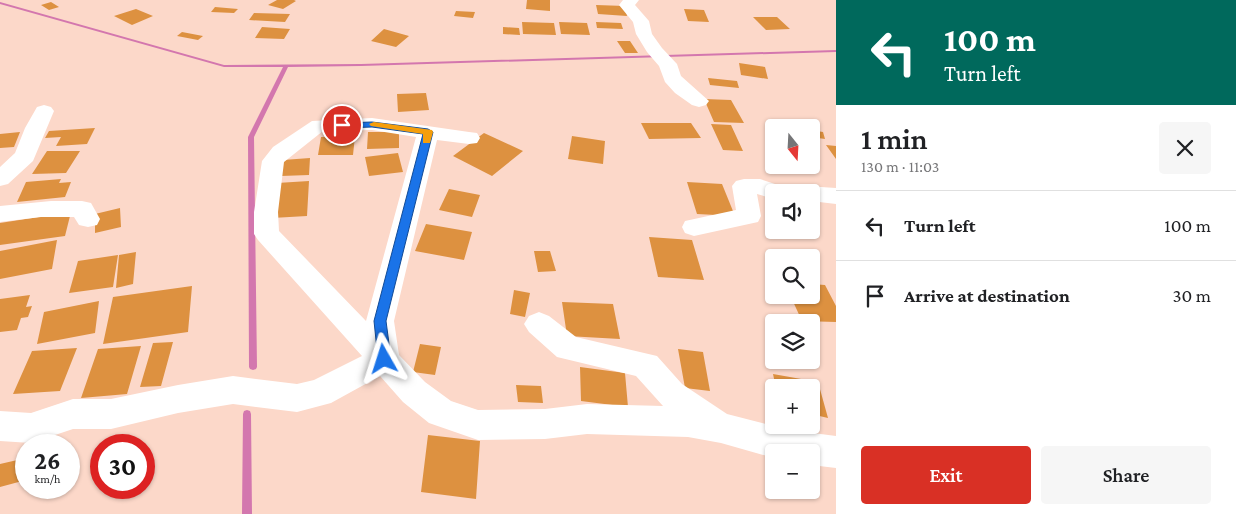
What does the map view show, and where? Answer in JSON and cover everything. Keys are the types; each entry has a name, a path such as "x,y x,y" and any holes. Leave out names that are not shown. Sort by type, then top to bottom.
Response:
{"street":[{"path":"631,0 626,5 641,21 644,34 668,64 672,78 682,89 699,101"},
{"path":"0,178 25,156 35,128 44,111"},
{"path":"469,138 372,124 319,125 281,152 273,161 266,212 267,234 414,392 441,413 478,425 545,424 587,419 688,422 721,428 790,446 836,452"},
{"path":"384,359 380,321 428,132"},
{"path":"694,227 749,216 744,186 760,186 765,188"},
{"path":"820,194 836,196"},
{"path":"0,214 27,210 82,209 88,219"},
{"path":"539,324 568,348 646,365 671,394 721,428"},
{"path":"0,426 31,428 73,414 111,414 178,399 233,390 297,398 320,393 384,359"}],"building":[{"path":"277,0 296,1 283,9 268,5"},
{"path":"527,0 550,0 550,11 526,9"},
{"path":"51,2 59,7 49,10 41,5"},
{"path":"596,5 625,6 627,16 598,14"},
{"path":"215,7 238,9 234,13 211,12"},
{"path":"136,9 153,16 132,25 114,16"},
{"path":"684,9 704,10 709,22 688,21"},
{"path":"456,11 475,12 473,18 454,16"},
{"path":"254,13 290,14 285,22 249,20"},
{"path":"753,17 777,17 790,29 766,30"},
{"path":"522,22 554,23 556,35 523,34"},
{"path":"559,22 587,23 590,35 561,34"},
{"path":"596,22 621,23 623,29 597,28"},
{"path":"262,27 290,29 284,39 255,38"},
{"path":"503,27 519,28 520,35 503,34"},
{"path":"384,29 409,36 396,47 371,41"},
{"path":"182,32 203,36 198,40 177,36"},
{"path":"617,41 630,41 638,53 625,53"},
{"path":"739,63 765,67 768,79 741,75"},
{"path":"708,78 737,81 739,88 710,85"},
{"path":"426,93 429,110 398,112 397,94"},
{"path":"704,99 731,100 744,123 714,122"},
{"path":"641,123 691,123 701,138 649,139"},
{"path":"711,124 731,125 743,151 723,150"},
{"path":"95,128 87,144 56,146 61,137 45,138 49,131"},
{"path":"20,132 14,147 0,148 0,134"},
{"path":"368,132 399,132 399,148 367,149"},
{"path":"820,132 823,132 825,139 820,138"},
{"path":"484,133 523,151 492,176 453,156"},
{"path":"355,136 353,155 318,155 321,137"},
{"path":"572,136 605,141 603,164 568,159"},
{"path":"826,145 836,146 836,159"},
{"path":"47,151 80,151 66,173 32,174"},
{"path":"398,153 403,172 369,176 365,157"},
{"path":"310,158 309,175 281,176 283,160"},
{"path":"61,179 59,183 71,182 65,197 17,202 26,182"},
{"path":"309,181 307,216 272,218 277,183"},
{"path":"687,182 722,184 735,216 697,214"},
{"path":"449,189 480,195 472,217 439,210"},
{"path":"120,208 121,227 95,233 95,214"},
{"path":"71,212 65,236 0,245 0,223"},
{"path":"426,224 472,232 464,260 415,251"},
{"path":"649,237 692,240 704,280 658,277"},
{"path":"57,240 52,269 0,279 0,251"},
{"path":"534,251 550,251 556,271 538,272"},
{"path":"136,252 133,284 116,288 119,255"},
{"path":"118,255 113,287 69,293 78,261"},
{"path":"820,285 825,285 836,306 836,322 820,322 820,314 799,314 794,304 820,304"},
{"path":"192,286 188,332 103,344 113,297"},
{"path":"514,290 530,293 525,317 510,314"},
{"path":"30,295 26,307 32,306 28,317 21,318 17,330 0,332 0,299"},
{"path":"99,301 95,333 37,344 44,312"},
{"path":"562,302 613,304 620,339 567,336"},
{"path":"173,342 161,386 140,387 153,343"},
{"path":"420,344 441,347 435,375 413,372"},
{"path":"141,346 127,394 81,398 98,349"},
{"path":"77,348 60,391 13,394 32,351"},
{"path":"678,349 703,352 710,391 685,388"},
{"path":"580,367 625,373 628,407 581,401"},
{"path":"773,374 801,379 774,379"},
{"path":"516,385 541,386 543,403 518,402"},
{"path":"820,389 828,418 820,416"},
{"path":"428,435 480,441 476,499 421,492"},
{"path":"15,461 15,483 0,487 0,464"}],"waterway":[{"path":"0,3 224,66 361,65 836,51"},
{"path":"253,367 251,137 286,66"},
{"path":"247,414 247,514"}],"slow traffic":[{"path":"374,124 428,132 426,141"}],"route":[{"path":"342,125 372,124 428,132 418,179 380,321 384,359"}]}
